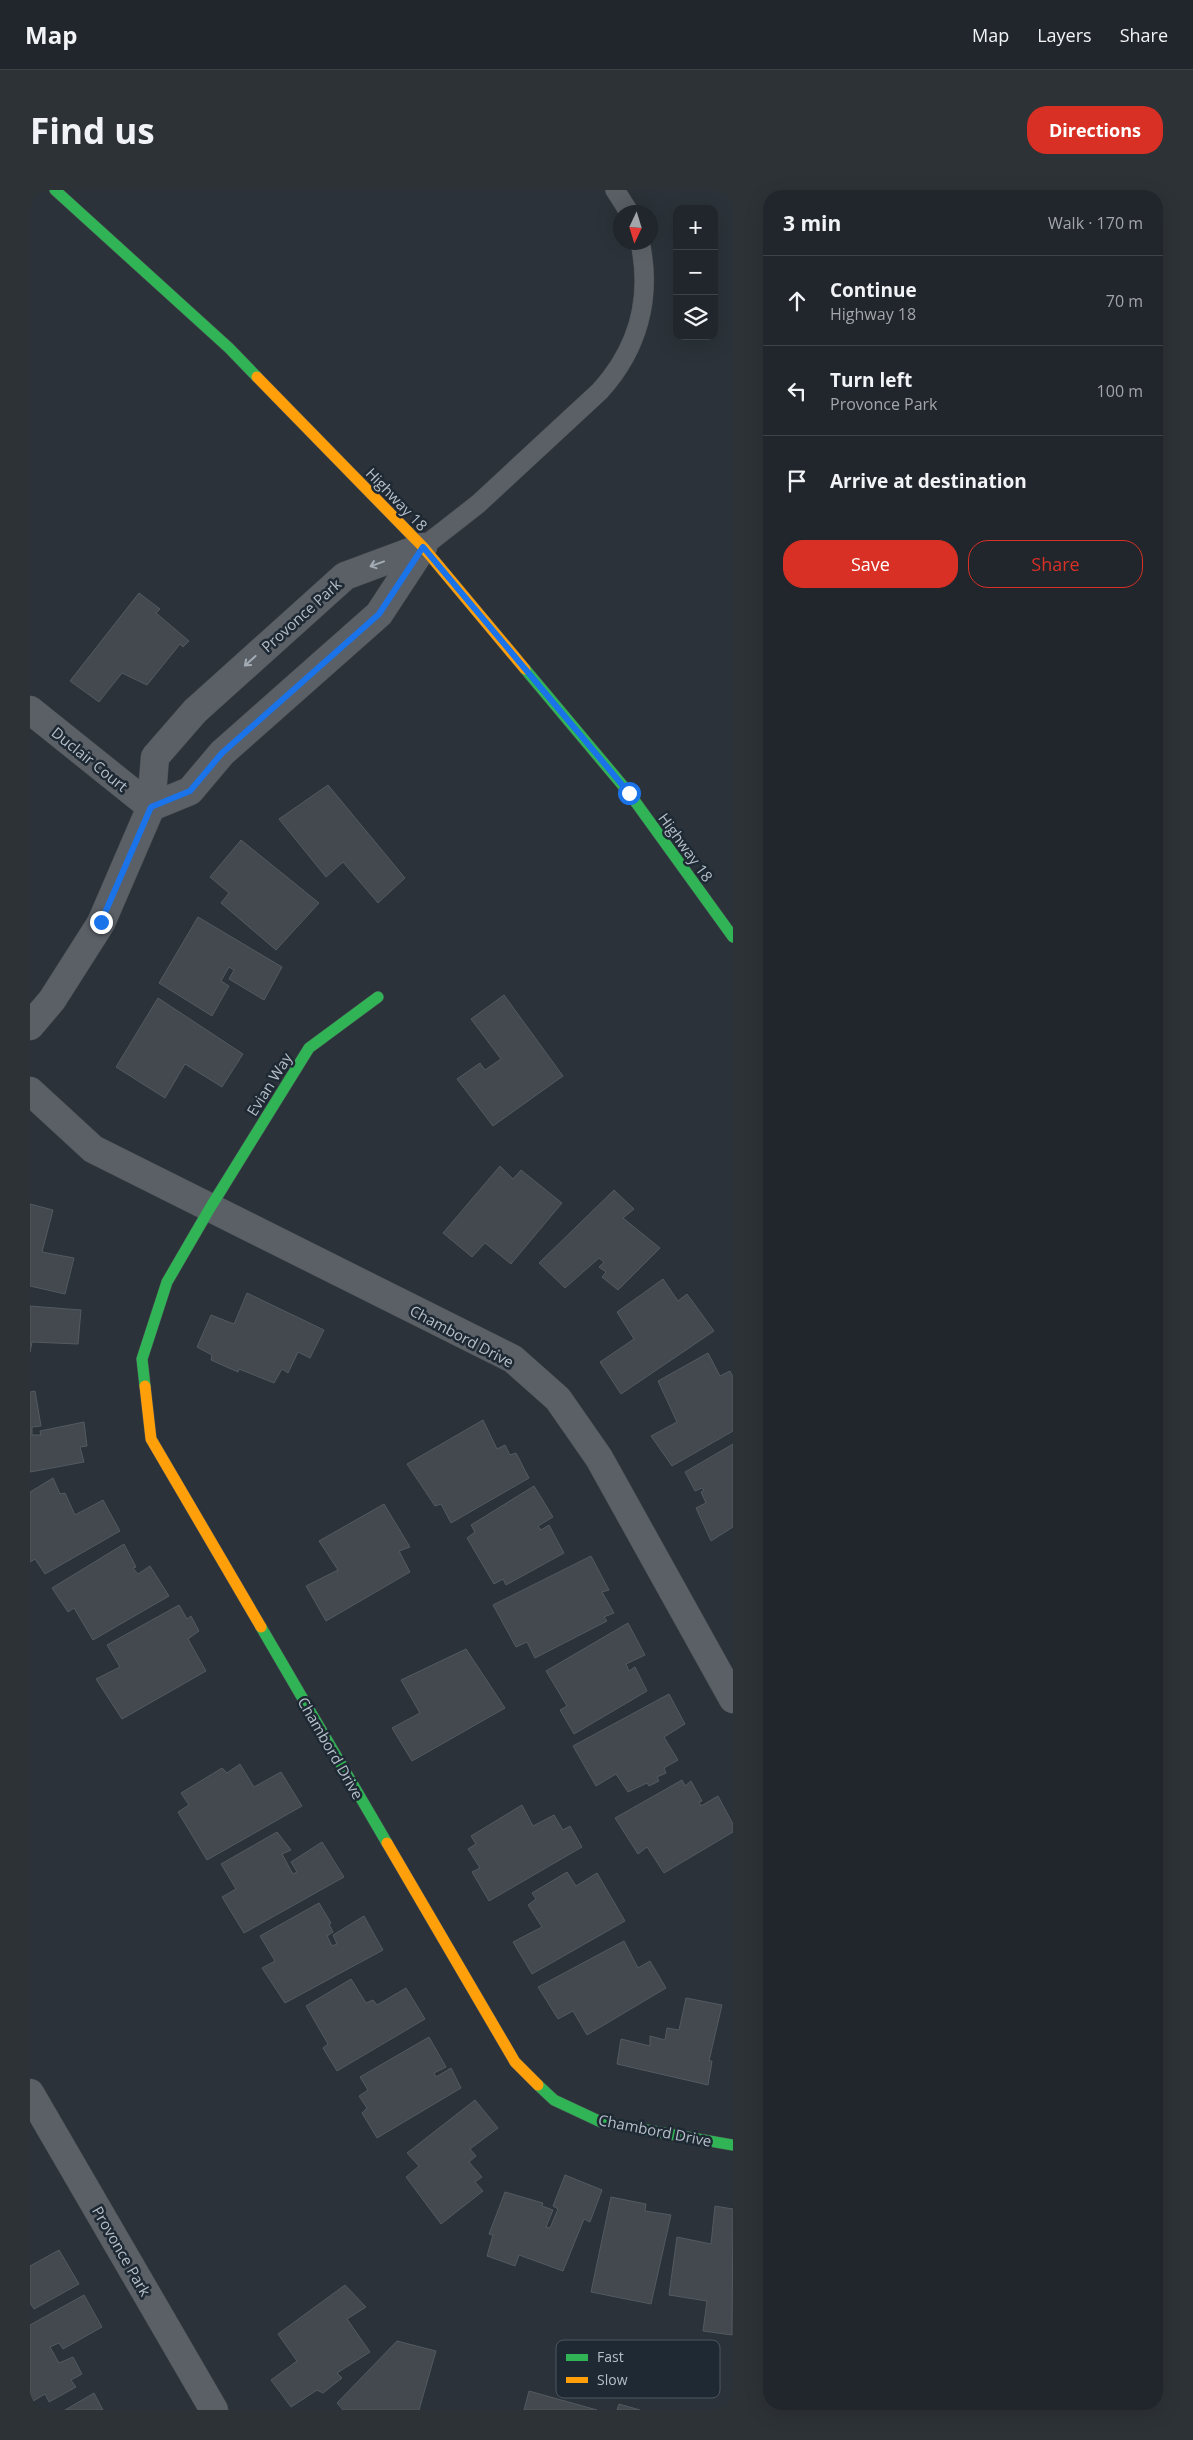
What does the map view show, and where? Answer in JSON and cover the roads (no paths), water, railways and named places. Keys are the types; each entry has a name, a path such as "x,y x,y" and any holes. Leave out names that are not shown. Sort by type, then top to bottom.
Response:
{"street":[{"name":"Highway 18","path":"55,190 229,348 423,547 629,793 733,937"},
{"name":"Provonce Park","path":"30,1026 52,1000 101,922 151,807 155,757 195,711 345,576 423,547"},
{"path":"151,807 190,791 222,753 379,614 423,547"},
{"name":"Duclair Court","path":"30,710 151,807"},
{"name":"Evian Way","path":"210,1208 309,1048 378,997"},
{"name":"Chambord Drive","path":"30,1091 93,1149 513,1359 558,1398 598,1458 733,1699"},
{"name":"Chambord Drive","path":"210,1208 167,1282 142,1358 151,1439 515,2062 554,2100 601,2122 733,2145"},
{"name":"Provonce Park","path":"30,2093 214,2410"}],"lane":[{"path":"615,190 625,205"},
{"path":"423,547 478,504 600,391 617,370 630,347 642,309 644,269 641,250"}]}
